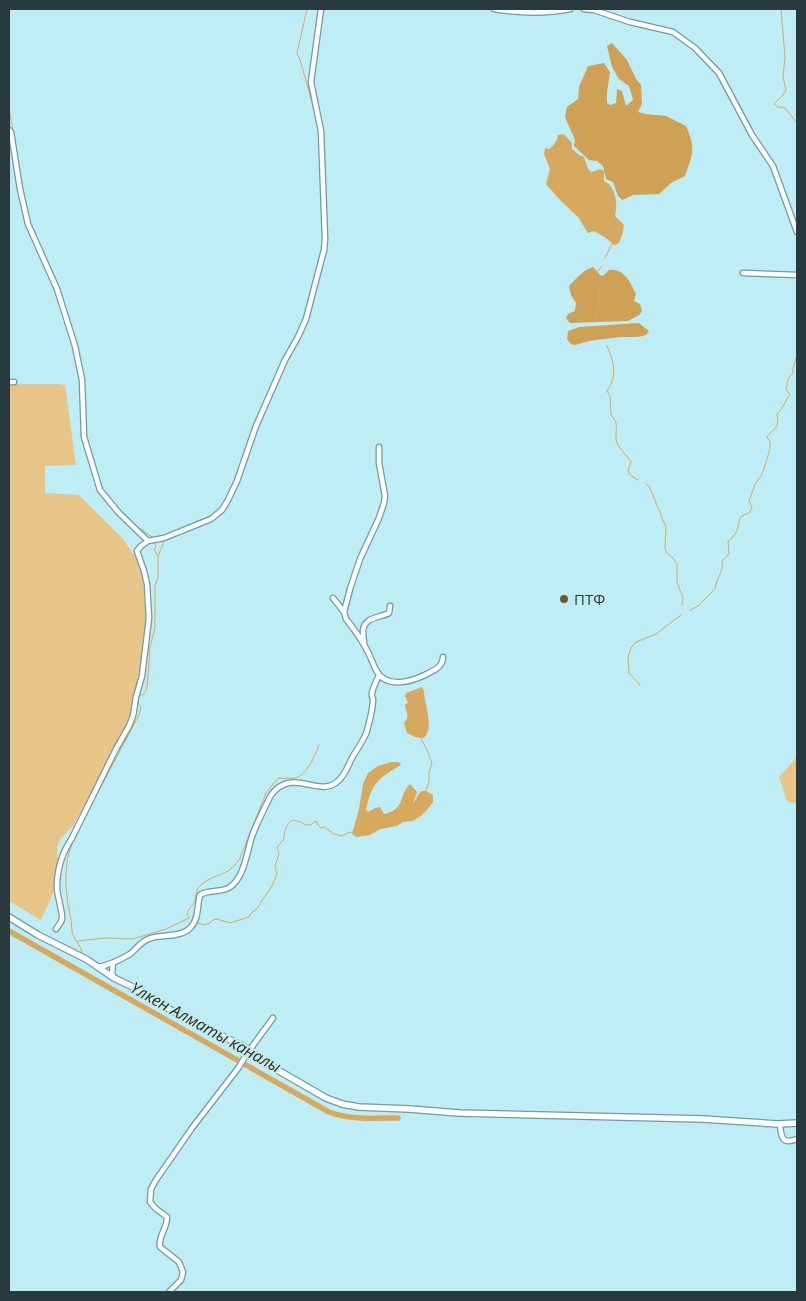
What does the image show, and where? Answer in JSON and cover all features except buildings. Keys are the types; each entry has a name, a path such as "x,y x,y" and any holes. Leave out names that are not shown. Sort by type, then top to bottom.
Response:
{"street":[{"path":"56,929 62,916 57,888 58,873 64,849 72,838 129,726 142,676 150,618 147,584 137,551 148,542 164,538 211,519 222,510 237,480 256,426 274,384 306,320 324,250 321,131 310,82 321,9"},
{"path":"494,9 512,12 554,12 570,9"},
{"path":"584,9 594,10 630,22 673,32 695,48 718,73 752,135 773,166 797,232"},
{"path":"9,130 12,132 20,189 28,224 57,289 74,346 82,380 84,437 100,490 119,513 148,542"},
{"path":"743,273 797,275"},
{"path":"344,612 360,559 379,518 384,502 385,496 379,463 379,448"},
{"path":"333,598 364,645 376,671 387,681 406,682 424,676 439,667 443,657"},
{"path":"364,645 363,631 365,625 371,618 389,613 390,606"},
{"path":"98,967 113,963 132,952 140,943 152,937 183,933 190,929 195,923 200,895 203,892 228,889 236,882 241,873 253,833 270,795 274,791 288,782 321,787 332,786 340,780 366,734 373,699 372,693 379,675"},
{"path":"9,917 38,935 79,955 114,978 139,990 334,1102 350,1106 450,1113 797,1123"},
{"path":"113,963 112,973 114,978"},
{"path":"169,1292 181,1280 183,1272 179,1262 160,1247 160,1237 167,1224 167,1217 150,1202 151,1189 192,1128 239,1067 273,1018"},
{"path":"780,1124 783,1140 797,1139"}],"shaded area":[{"path":"612,43 627,60 641,85 642,104 638,112 666,116 686,126 691,140 692,151 685,176 671,183 659,194 633,195 622,200 618,196 613,182 606,179 603,166 597,161 589,160 574,146 575,140 565,117 567,107 578,99 579,87 588,66 604,63 610,72 607,103 610,105 616,103 617,89 622,91 626,106 633,100 629,86 619,79 612,67 607,46"},
{"path":"564,134 572,143 572,149 584,157 591,172 601,169 604,171 604,181 614,191 615,216 624,225 619,243 614,245 594,231 588,233 578,217 546,184 550,169 544,154 545,148 549,149 555,143 558,135"},
{"path":"593,267 601,276 609,270 614,270 619,271 626,277 636,294 634,301 640,304 642,311 639,315 628,321 570,323 566,318 568,314 575,311 576,303 571,295 569,286 583,272"},
{"path":"639,323 649,331 646,335 589,341 575,345 571,344 567,339 568,331 579,327"},
{"path":"9,384 65,385 76,465 45,466 45,493 79,495 123,539 136,558 143,580 147,617 141,664 130,715 119,740 73,826 61,838 57,848 58,864 54,891 41,920 9,901"},
{"path":"422,687 429,722 429,728 424,738 415,737 407,733 404,723 407,716 405,704 408,703 405,696 406,693"},
{"path":"797,757 797,804 787,801 779,777"},
{"path":"399,762 401,765 381,778 373,788 366,810 368,812 380,807 384,814 396,809 410,784 417,792 413,804 422,791 433,795 433,802 422,815 413,821 380,829 370,835 356,837 352,834 363,784 368,773 378,766"}],"waterway":[{"path":"307,9 297,53 314,109"},
{"path":"781,9 785,57 783,77 786,90 774,104 785,108 797,123"},
{"path":"9,108 13,131"},
{"path":"605,258 612,244"},
{"path":"48,264 59,288"},
{"path":"594,321 599,298 599,287 595,275 602,266"},
{"path":"598,327 603,338"},
{"path":"607,346 614,370 613,379 607,391 610,396 611,415 616,423 616,441 631,462 628,470 630,475 638,480"},
{"path":"690,610 698,606 715,589 722,568 722,561 729,554 728,541 735,534 740,518 750,512 752,507 749,501 755,484 764,469 770,449 770,442 767,437 777,426 777,414 790,395 786,389 789,378 793,373 797,355"},
{"path":"270,388 279,369"},
{"path":"82,371 84,379"},
{"path":"250,437 260,412"},
{"path":"232,486 238,471"},
{"path":"646,484 649,486 666,527 665,548 677,564 677,582 683,598 682,605"},
{"path":"101,486 106,493"},
{"path":"118,508 153,538"},
{"path":"173,532 214,514 218,510"},
{"path":"82,952 72,931 66,884 66,866 71,846 81,824 139,715 141,707 138,702 139,696 144,694 147,689 150,648 155,627 155,586 158,577 158,556 164,542 163,540"},
{"path":"154,541 156,547 154,549 157,555"},
{"path":"640,685 629,673 628,657 631,648 636,642 656,634 681,615"},
{"path":"420,737 432,763 426,791"},
{"path":"78,941 105,938 133,939 166,929 189,918 187,913 194,903 199,887 211,878 226,872 240,858 266,793 278,778 295,778 303,773 313,759 319,745"},
{"path":"197,923 204,925 217,919 230,923 249,917 257,909 272,886 277,874 275,866 279,854 277,847 284,839 288,824 292,820 306,825 311,825 317,821 321,828 324,827 334,834 342,836 353,832"},
{"name":"Үлкен Алматы каналы","path":"9,931 329,1112 354,1117 398,1118"}],"place":[{"name":"ПТФ","path":"564,599"}]}
